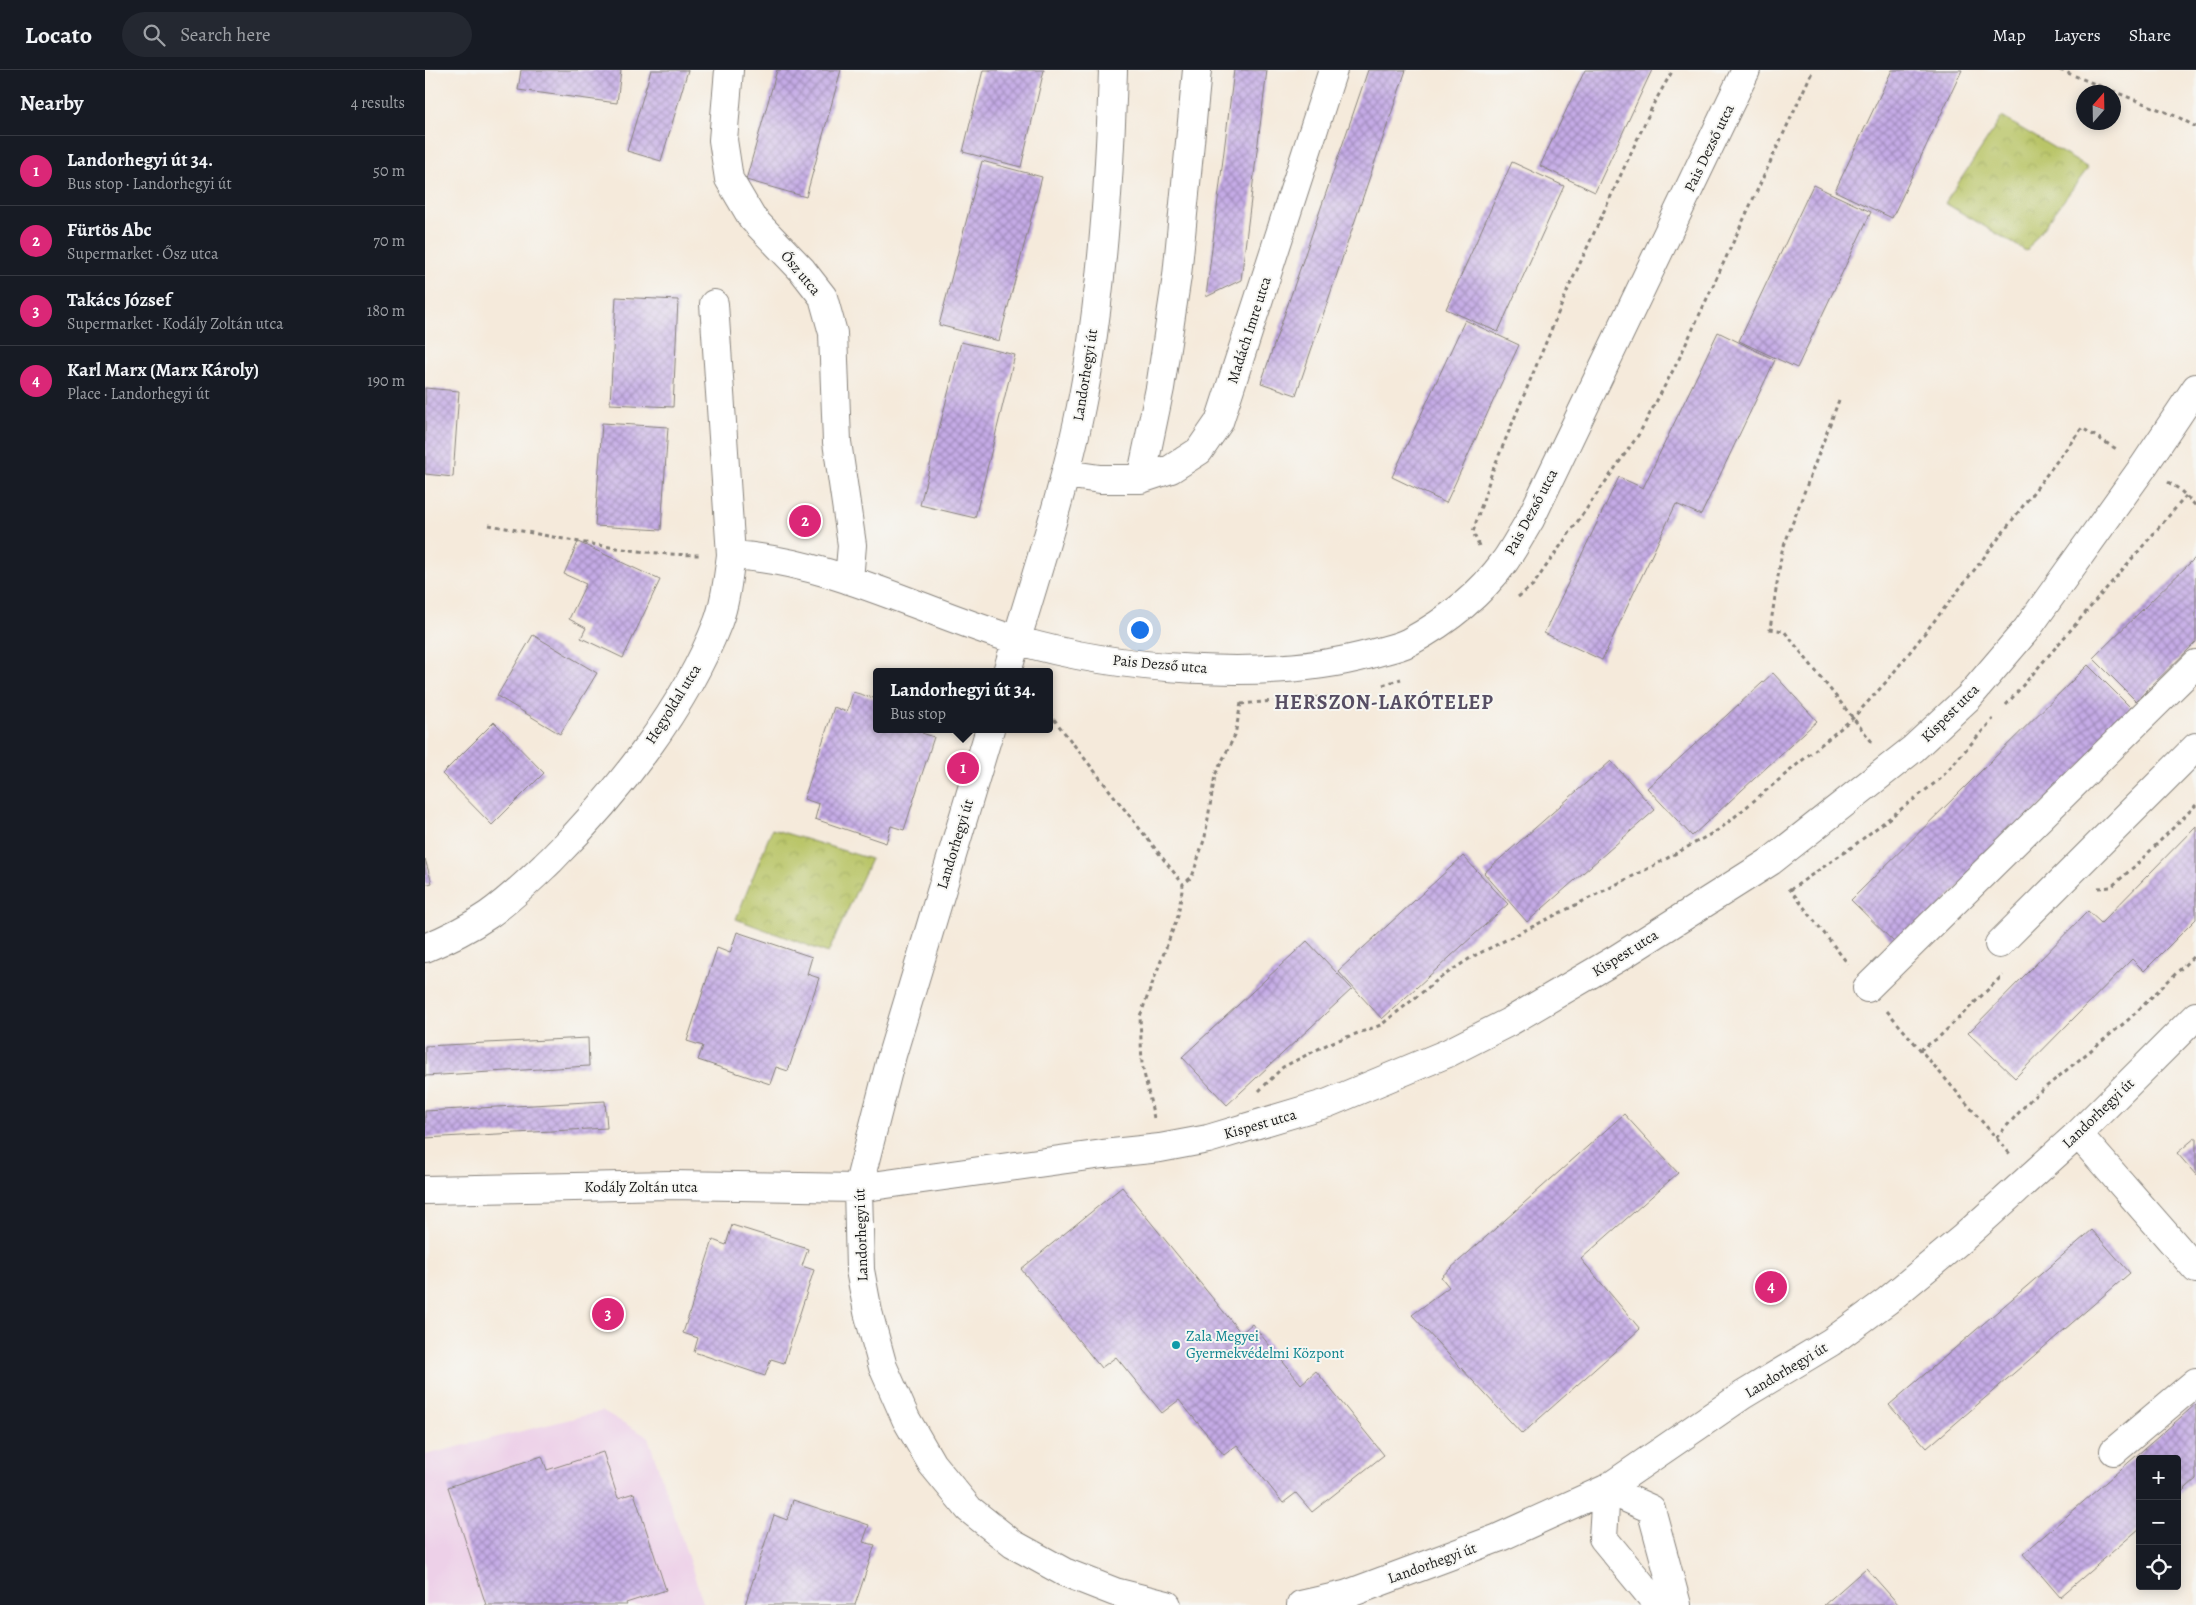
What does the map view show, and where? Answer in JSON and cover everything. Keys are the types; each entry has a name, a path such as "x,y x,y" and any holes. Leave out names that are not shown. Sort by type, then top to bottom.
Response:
{"street":[{"name":"Ősz utca","path":"729,70 723,140 729,179 752,218 802,270 823,297 833,333 837,442 853,545 849,580"},
{"name":"Landorhegyi út","path":"1008,668 1065,474 1088,368 1105,223 1113,70"},
{"path":"1141,479 1160,388 1177,276 1197,70"},
{"name":"Madách Imre utca","path":"1065,474 1100,479 1141,479 1171,469 1199,450 1219,422 1333,70"},
{"name":"Pais Dezső utca","path":"1016,640 1086,656 1152,665 1287,668 1347,660 1407,644 1449,618 1477,594 1505,561 1530,520 1746,70"},
{"name":"Hegyoldal utca","path":"425,948 446,939 488,915 523,887 589,821 626,777 693,676 718,621 728,580 731,555 714,304"},
{"name":"Kispest utca","path":"858,1188 1103,1154 1161,1148 1226,1134 1328,1103 1447,1053 1509,1022 1618,958 1771,861 1913,749 1969,697 2027,629 2143,467 2196,388"},
{"path":"731,555 776,561 849,580 1016,640"},
{"path":"1867,988 2196,664"},
{"name":"Landorhegyi út","path":"989,733 890,1063 858,1188 860,1270 868,1312 883,1367 906,1419 932,1464 969,1509 1013,1544 1064,1572 1106,1589 1167,1605"},
{"path":"1999,944 2196,747"},
{"name":"Landorhegyi út","path":"1301,1605 1345,1594 1498,1538 1607,1489 1743,1395 1831,1342 1887,1301 1964,1237 2079,1134 2196,1016"},
{"path":"2079,1134 2196,1269"},
{"name":"Kodály Zoltán utca","path":"425,1190 670,1185 858,1188"},
{"path":"2114,1451 2196,1382"},
{"path":"1658,1605 1603,1538 1607,1489 1651,1509 1677,1605"}],"path":[{"path":"1491,577 1473,532 1492,472 1573,278 1654,104 1673,70"},
{"path":"2060,70 2179,117 2196,127"},
{"path":"1839,400 1782,551 1770,630 1784,631 1858,724"},
{"path":"1257,1093 1283,1067 1331,1043 1381,1025 1440,978 1472,957 1655,865 1720,830 1853,718 1887,680 1979,564 2082,428 2143,467"},
{"path":"2179,490 2196,506"},
{"path":"489,525 597,545 673,555 731,555"},
{"path":"1154,1122 1142,1064 1140,1016 1177,916 1183,884 1192,876 1205,837 1215,775 1235,735 1247,668"},
{"path":"1053,718 1183,884"},
{"path":"1771,861 1790,890 1867,988 1996,1138 2031,1099 2128,1020 2196,954"}],"shaded area":[{"path":"603,1411 648,1437 704,1605 425,1605 425,1455"}],"green space":[{"path":"2002,117 2088,168 2026,251 1945,203"},
{"path":"772,829 871,859 828,953 736,919"}],"building":[{"path":"521,70 621,70 617,103 518,90"},
{"path":"651,70 688,70 661,161 627,151"},
{"path":"777,70 841,70 806,197 746,180"},
{"path":"983,70 1044,70 1021,167 963,152"},
{"path":"1234,70 1267,70 1241,280 1206,297"},
{"path":"1368,70 1406,70 1296,395 1261,383"},
{"path":"1585,70 1652,70 1595,192 1540,166"},
{"path":"1892,70 1962,70 1892,218 1835,191"},
{"path":"982,161 1042,177 999,341 939,325"},
{"path":"1512,162 1564,186 1498,332 1446,309"},
{"path":"1813,185 1871,212 1797,368 1739,341"},
{"path":"616,297 678,300 673,407 610,404"},
{"path":"1465,320 1519,345 1446,503 1392,477"},
{"path":"1718,332 1775,360 1701,515 1676,504 1602,660 1544,633 1619,477 1643,488"},
{"path":"961,342 1015,355 975,518 920,505"},
{"path":"425,388 459,391 453,477 425,474"},
{"path":"602,423 668,427 661,530 595,526"},
{"path":"578,542 660,580 623,658 581,638 586,628 569,619 586,584 564,574"},
{"path":"2196,557 2196,642 2136,701 2093,658"},
{"path":"533,635 597,673 560,734 497,696"},
{"path":"2088,665 2135,712 1899,947 1851,900"},
{"path":"1773,673 1817,721 1692,836 1647,788"},
{"path":"853,692 873,698 873,733 922,733 934,737 904,830 891,826 886,843 815,819 819,804 804,799 834,707 847,712"},
{"path":"494,722 544,773 492,825 442,774"},
{"path":"1611,761 1655,810 1527,922 1484,873"},
{"path":"2196,826 2196,919 2144,971 2132,959 2015,1078 1968,1033 2088,911 2101,923"},
{"path":"1463,856 1508,904 1382,1019 1338,971"},
{"path":"425,859 432,883 425,885"},
{"path":"737,932 812,957 807,974 819,978 788,1071 776,1067 770,1084 698,1060 703,1046 687,1041 717,948 730,953"},
{"path":"1307,941 1352,989 1227,1105 1182,1057"},
{"path":"588,1038 589,1066 425,1076 425,1046"},
{"path":"605,1101 607,1128 425,1138 425,1111"},
{"path":"1624,1114 1678,1173 1581,1259 1640,1329 1522,1434 1412,1315 1449,1287 1441,1277"},
{"path":"2196,1137 2196,1175 2177,1153"},
{"name":"Zala Megyei Gyermekvédelmi Központ","path":"1122,1187 1241,1333 1252,1324 1301,1384 1316,1371 1384,1455 1312,1512 1296,1493 1283,1503 1237,1445 1224,1455 1179,1400 1162,1413 1116,1357 1101,1368 1021,1269"},
{"path":"732,1225 808,1249 802,1266 814,1270 784,1363 771,1359 765,1376 694,1352 698,1338 683,1333 713,1240 726,1245"},
{"path":"2092,1230 2130,1273 1927,1448 1889,1405"},
{"path":"2196,1404 2196,1479 2181,1492 2181,1455 2137,1455"},
{"path":"603,1452 618,1498 634,1493 666,1590 626,1603 627,1605 486,1605 448,1487 542,1456 547,1470"},
{"path":"2136,1456 2136,1531 2060,1597 2023,1554"},
{"path":"793,1500 869,1525 863,1542 875,1545 855,1605 745,1605 774,1515 787,1520"},
{"path":"1866,1568 1899,1605 1824,1605"}],"place":[{"name":"Fürtös Abc","path":"805,521"},
{"name":"Landorhegyi út 34.","path":"963,768"},
{"name":"Karl Marx (Marx Károly)","path":"1771,1287"},
{"name":"Takács József","path":"608,1314"},
{"name":"Zala Megyei Gyermekvédelmi Központ","path":"1176,1345"}],"district":[{"name":"HERSZON-LAKÓTELEP","path":"1384,702"}]}
